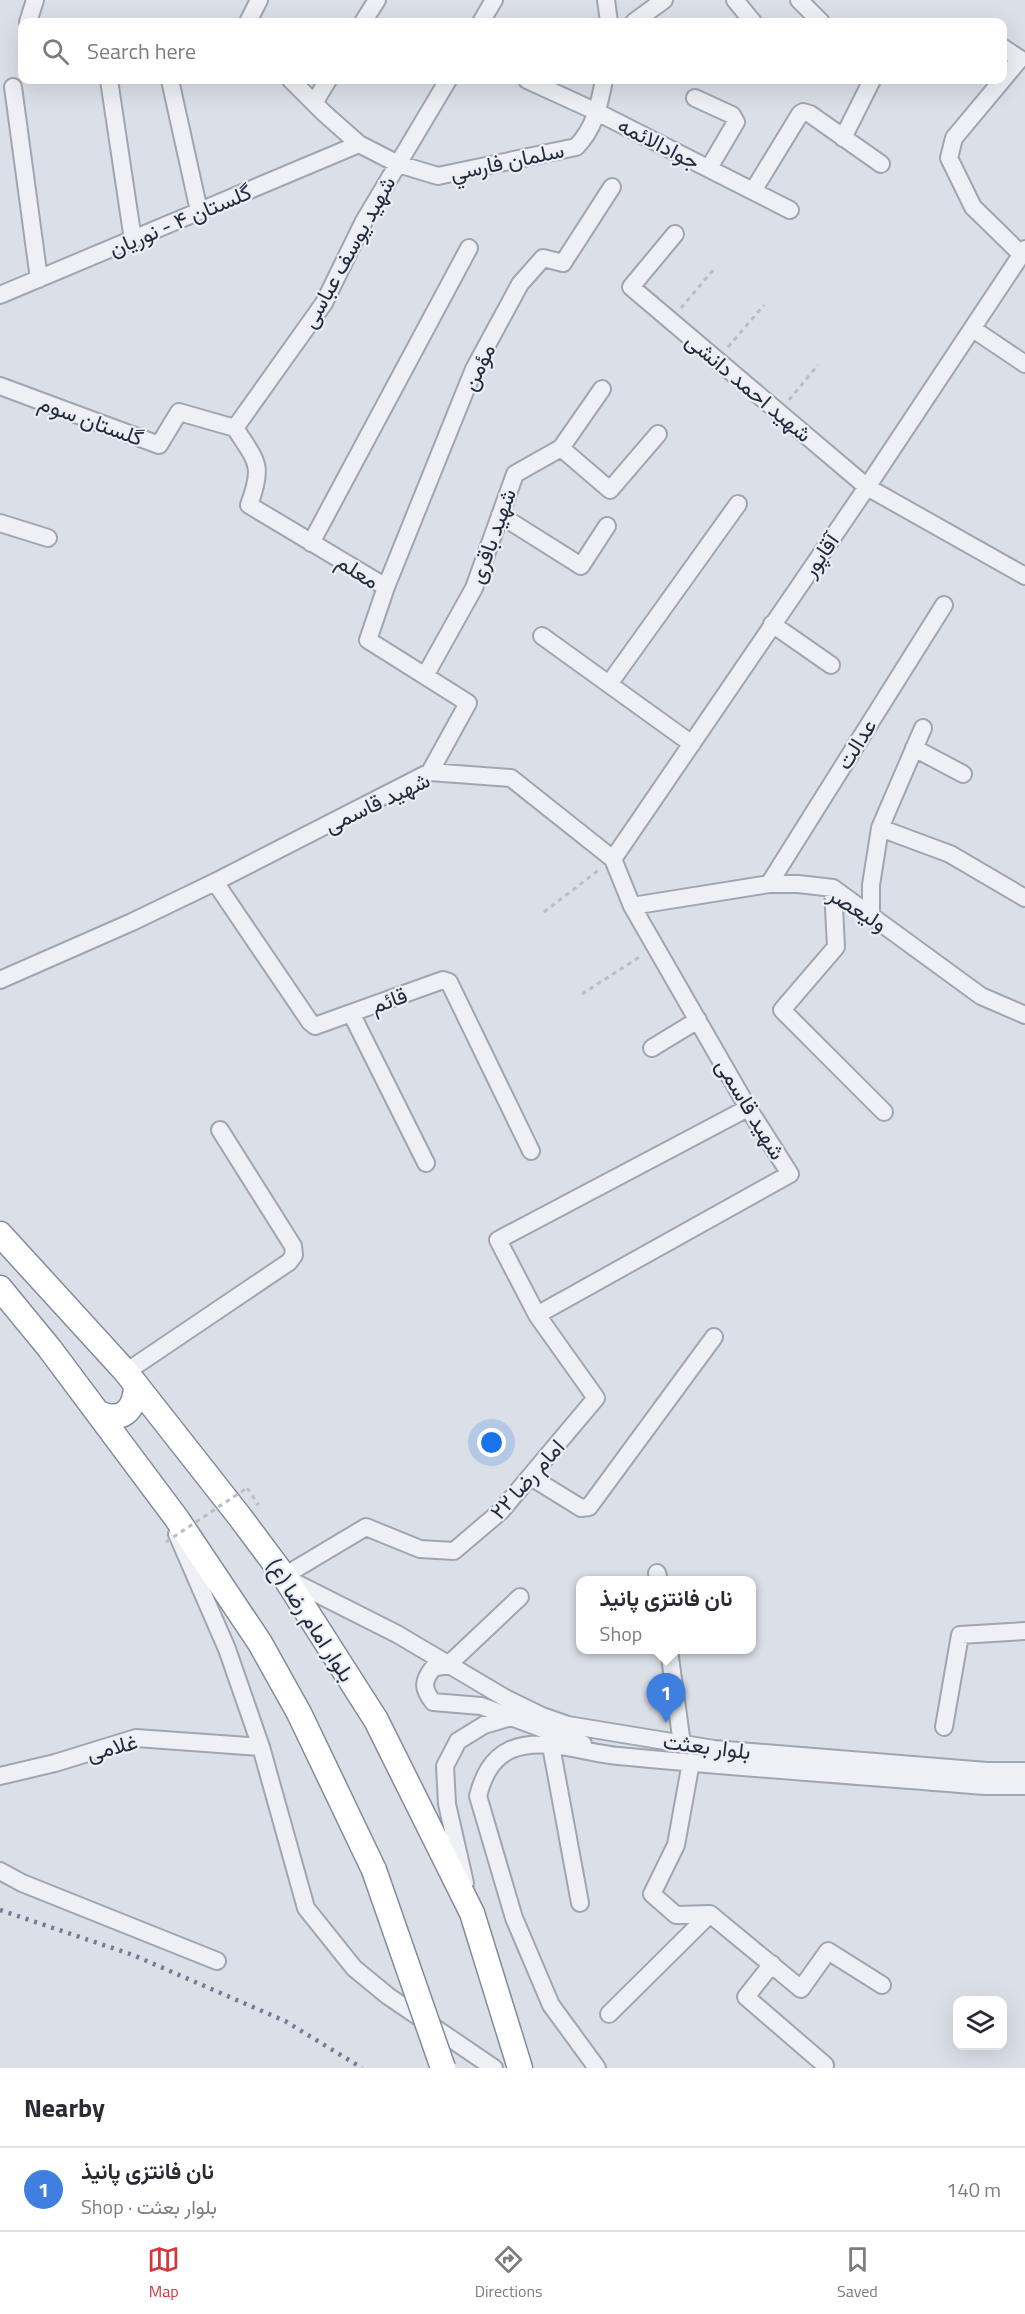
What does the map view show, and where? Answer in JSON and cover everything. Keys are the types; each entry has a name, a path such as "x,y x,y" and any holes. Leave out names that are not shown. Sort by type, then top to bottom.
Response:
{"highway":[{"name":"بلوار امام رضا (ع)","path":"0,1234 131,1379 284,1576 376,1720 472,1913 520,2068"},
{"path":"0,1288 50,1349 164,1503 260,1643 299,1713 374,1870 443,2068"},
{"path":"97,1412 108,1418 117,1418 125,1413 136,1398 131,1379"}],"street":[{"path":"29,18 34,0"},
{"path":"250,18 259,0"},
{"path":"366,18 377,0"},
{"path":"483,18 494,0"},
{"path":"606,0 608,18"},
{"path":"639,18 664,0"},
{"path":"735,0 750,18"},
{"path":"799,0 817,18"},
{"path":"1007,50 1022,60 1007,77"},
{"path":"110,84 133,240"},
{"path":"171,84 199,211"},
{"name":"سلمان فارسي","path":"295,84 359,144 398,164 438,176 576,147 584,139 596,119 603,84"},
{"path":"314,103 326,84"},
{"name":"شهید یوسف عباسی","path":"235,428 324,303 364,222 446,84"},
{"name":"جوادالائمه","path":"536,84 597,112 790,210"},
{"path":"843,138 870,84"},
{"path":"1001,84 954,138 949,158 973,207 1023,252"},
{"path":"13,87 39,279"},
{"path":"695,98 732,115 736,122 709,168"},
{"path":"753,191 803,112 810,114 881,164"},
{"name":"گلستان ۴ - نوریان","path":"0,296 359,144"},
{"name":"مؤمن","path":"386,587 474,369 520,284 543,258 563,263 612,187"},
{"name":"شهید احمد دانشی","path":"675,234 631,287 867,488 1025,576"},
{"path":"311,543 469,248"},
{"name":"آقاپور","path":"613,859 867,488 1023,252"},
{"path":"973,329 1025,364"},
{"name":"گلستان سوم","path":"0,386 159,445 179,412 235,428"},
{"name":"شهید باقری","path":"425,676 474,588 515,474 561,448 602,389"},
{"name":"معلم","path":"235,428 257,462 256,486 249,505 386,587 368,640 468,703 430,772"},
{"path":"561,448 610,490 658,434"},
{"path":"609,684 738,504"},
{"path":"500,515 581,566 607,526"},
{"path":"0,523 48,538"},
{"name":"عدالت","path":"770,884 944,604"},
{"path":"772,624 831,665"},
{"path":"542,636 692,744"},
{"path":"871,915 871,885 880,828 923,728"},
{"path":"914,748 963,774"},
{"name":"شهید قاسمی","path":"0,980 132,922 215,882 430,772 511,778 613,859 632,906 748,1108 790,1174 537,1315"},
{"path":"880,828 950,854 1025,898"},
{"name":"قائم","path":"215,882 310,1022 315,1026 443,980 449,982 531,1151"},
{"name":"ولیعصر","path":"632,906 770,884 833,888 981,996 1025,1015"},
{"path":"833,888 836,947 782,1010 884,1112"},
{"path":"351,1013 426,1163"},
{"path":"652,1048 698,1020"},
{"name":"امام رضا ۲۲","path":"284,1576 366,1527 420,1550 454,1551 501,1511 596,1398 537,1315 498,1240 748,1108"},
{"path":"131,1379 289,1262 294,1255 293,1246 220,1130"},
{"path":"531,1477 581,1508 589,1507 714,1337"},
{"path":"164,1503 227,1649 261,1747 306,1908 354,1968 388,1995 494,2068"},
{"name":"بلوار بعثت","path":"284,1576 397,1634 507,1699 560,1722 607,1733 714,1749 963,1769 1025,1771"},
{"path":"520,1597 448,1665 433,1668 425,1678 424,1691 433,1702 481,1706 616,1756"},
{"path":"944,1727 960,1635 1025,1631"},
{"path":"670,1654 682,1744"},
{"path":"472,1913 447,1804 445,1766 458,1741 484,1725 511,1717"},
{"name":"غلامی","path":"0,1776 55,1763 136,1738 261,1747"},
{"path":"547,1745 580,1903"},
{"name":"بلوار بعثت","path":"597,2068 551,2005 514,1918 478,1796 483,1778 490,1765 500,1756 511,1749 547,1745 616,1756 986,1786 1025,1786"},
{"path":"691,1762 676,1845 652,1894 676,1915 710,1914 801,1989 828,1951 882,1985"},
{"path":"0,1871 22,1883 217,1961"},
{"path":"609,2014 710,1914"},
{"path":"772,1965 746,1997 825,2065"}],"path":[{"path":"670,321 714,269"},
{"path":"717,360 764,305"},
{"path":"778,413 818,365"},
{"path":"544,912 613,859"},
{"path":"582,994 656,947"},
{"path":"166,1542 247,1488 258,1504"}],"railway":[{"path":"0,1910 133,1955 285,2021 362,2068"}],"place":[{"name":"نان فانتزی پانیذ","path":"666,1723"}]}
